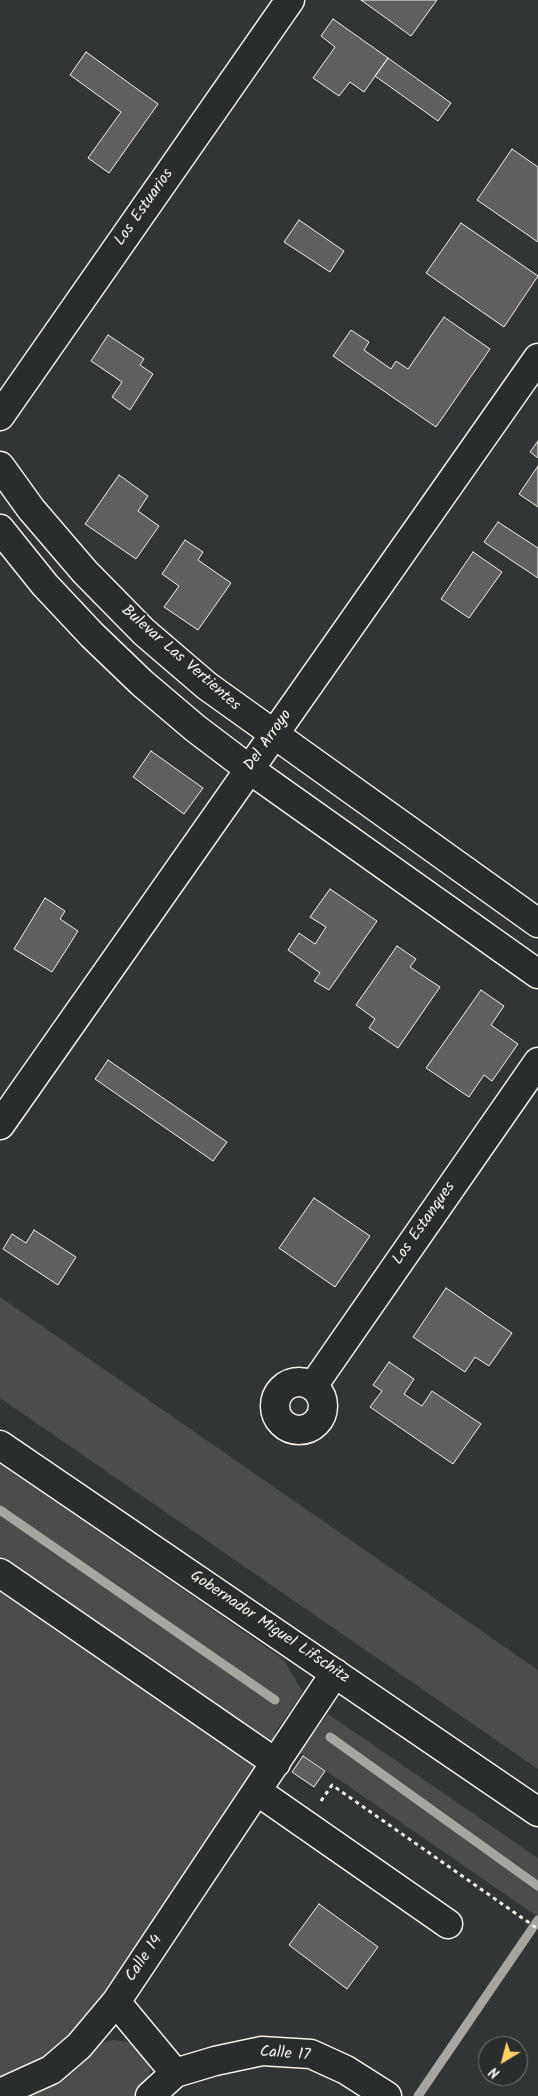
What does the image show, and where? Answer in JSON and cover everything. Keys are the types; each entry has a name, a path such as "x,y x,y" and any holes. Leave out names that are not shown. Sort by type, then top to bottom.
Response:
{"street":[{"name":"Los Estuarios","path":"0,416 290,0"},
{"name":"Del Arroyo","path":"0,1125 538,358"},
{"name":"Bulevar Las Vertientes","path":"0,466 32,509 85,572 137,625 207,686 538,923"},
{"path":"0,529 45,585 92,635 142,683 194,728 538,974"},
{"name":"Los Estanques","path":"313,1386 538,1062"},
{"name":"Gobernador Miguel Lifschitz","path":"0,1445 538,1812"},
{"path":"0,1573 276,1763"},
{"name":"Calle 14","path":"0,2093 51,2070 79,2046 116,2002 335,1673"},
{"path":"257,1791 448,1924"},
{"path":"116,2002 175,2073"},
{"name":"Calle 17","path":"150,2096 175,2073 215,2061 262,2051 310,2054 346,2070 387,2096"}],"path":[{"path":"304,1824 332,1785 538,1929"}],"shaded area":[{"path":"0,1297 538,1670 538,1769 0,1398"},
{"path":"0,1463 283,1659 303,1692 274,1734 288,1744 116,2002 0,2093"},
{"path":"328,1714 538,1858 538,1917 299,1752"},
{"path":"114,2040 132,2043 144,2054 150,2069 148,2083 137,2096 29,2096 66,2077 99,2043"}],"building":[{"path":"361,0 437,0 411,36"},
{"path":"333,19 388,58 364,92 350,82 339,96 313,78 335,47 321,36"},
{"path":"86,52 158,104 109,173 88,158 121,112 70,75"},
{"path":"388,58 451,103 438,121 375,76"},
{"path":"512,149 538,167 538,242 477,200"},
{"path":"299,220 344,251 330,272 284,242"},
{"path":"461,223 538,276 504,327 426,273"},
{"path":"444,317 490,349 436,427 333,356 351,330 369,342 364,350 391,369 396,361 408,369"},
{"path":"108,335 144,359 140,365 153,374 130,410 112,397 122,382 91,361"},
{"path":"538,441 538,458 530,452"},
{"path":"538,466 538,507 519,494"},
{"path":"119,475 148,496 138,511 159,526 136,559 85,524"},
{"path":"498,522 538,548 538,578 484,542"},
{"path":"185,540 203,552 198,560 231,583 198,630 164,607 179,586 162,574"},
{"path":"473,552 502,572 469,618 441,599"},
{"path":"151,751 203,788 184,814 133,777"},
{"path":"330,889 377,921 329,990 314,981 320,973 288,950 299,933 315,944 326,927 310,917"},
{"path":"45,898 65,911 60,919 78,931 52,972 14,949"},
{"path":"397,946 416,959 410,967 440,987 398,1048 369,1028 375,1019 356,1005"},
{"path":"481,990 504,1006 491,1025 518,1044 492,1081 484,1075 469,1097 426,1068"},
{"path":"108,1060 227,1142 213,1161 95,1079"},
{"path":"314,1198 370,1236 335,1287 279,1248"},
{"path":"34,1230 76,1257 58,1285 3,1249 12,1234 26,1243"},
{"path":"446,1288 512,1333 489,1366 475,1357 465,1372 413,1337"},
{"path":"389,1362 414,1379 404,1394 422,1406 432,1391 481,1424 453,1464 370,1407 382,1391 373,1385"},
{"path":"303,1756 325,1771 314,1787 292,1772"},
{"path":"319,1904 378,1947 347,1989 289,1945"}],"waterway":[{"path":"0,1510 275,1700"},
{"path":"330,1737 538,1886"},
{"path":"418,2096 538,1920"}]}
